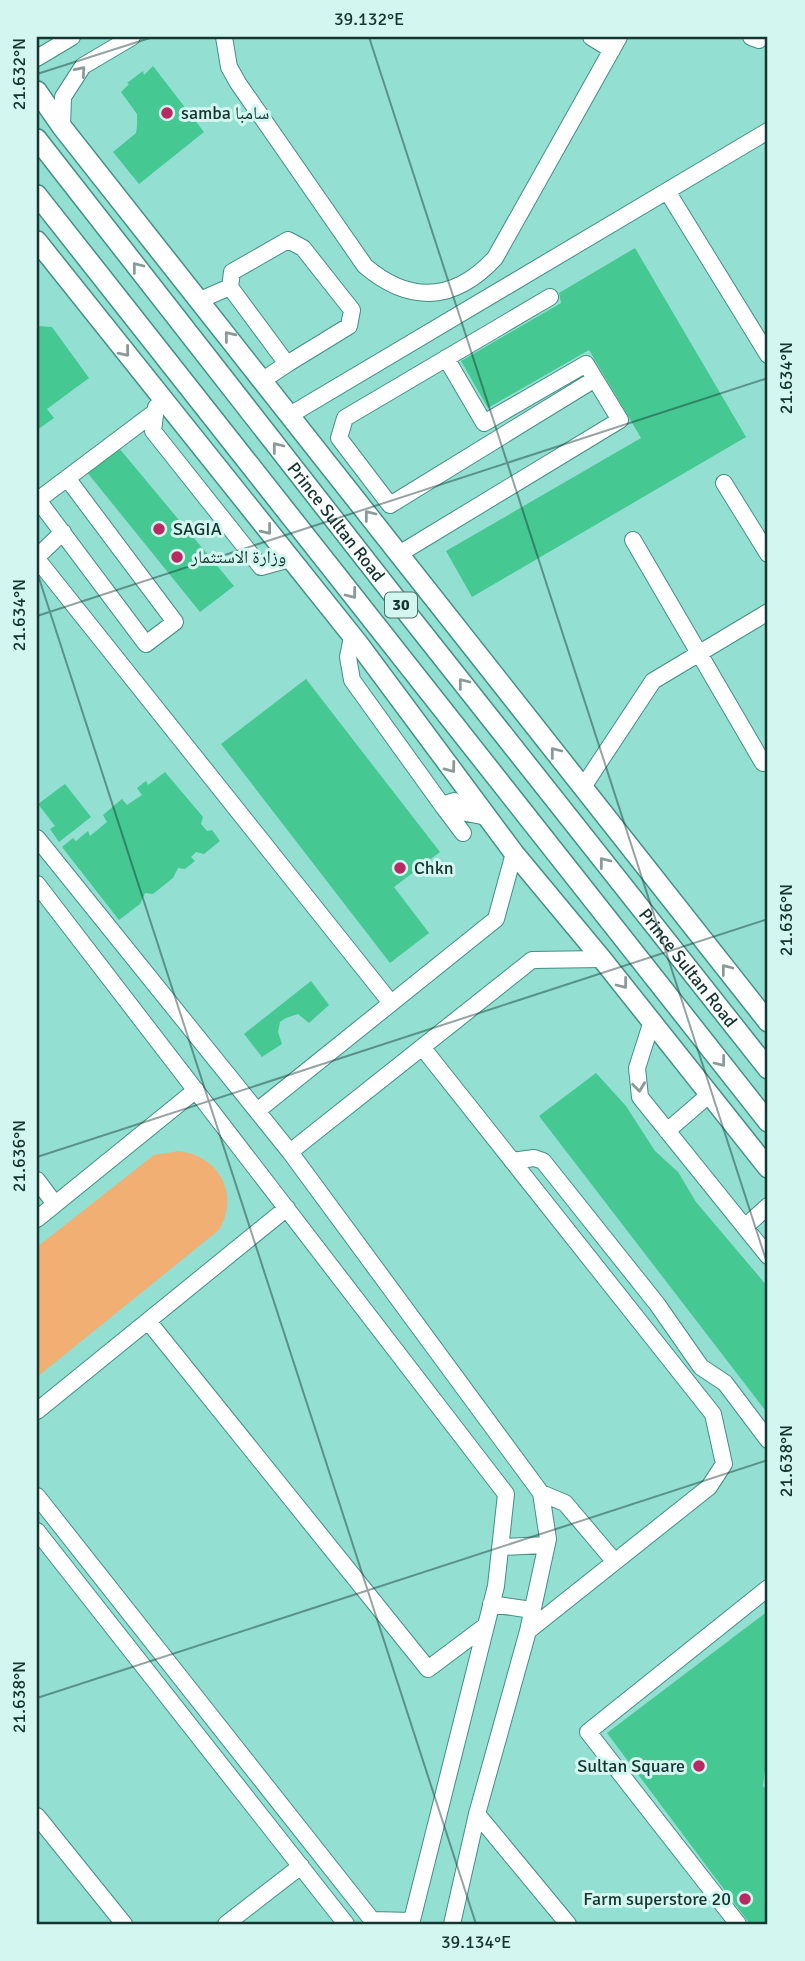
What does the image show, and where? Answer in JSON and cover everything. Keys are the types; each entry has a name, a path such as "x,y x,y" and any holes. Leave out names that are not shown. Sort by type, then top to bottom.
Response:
{"main road":[{"path":"37,91 62,127 768,1022"},
{"name":"Prince Sultan Road","path":"37,139 768,1069"},
{"name":"Prince Sultan Road","path":"37,195 768,1122"},
{"path":"37,241 156,402 355,640 514,853 602,958 768,1168"},
{"path":"355,640 378,627"},
{"path":"624,887 648,869"}],"street":[{"path":"37,58 72,37"},
{"path":"62,127 63,97 83,66 132,37"},
{"path":"223,37 229,67 238,83 365,266 395,284 429,294 449,292 482,271 495,258 616,43 592,37"},
{"path":"290,415 768,131"},
{"path":"667,191 768,355"},
{"path":"263,380 287,365 349,326 352,310 303,247 288,240 232,272 230,287 287,365"},
{"path":"200,300 230,287"},
{"path":"550,297 345,418 339,438 390,505 595,379"},
{"path":"446,358 495,441"},
{"path":"399,554 620,420 586,364 484,424"},
{"path":"156,402 152,431 261,567 290,559"},
{"path":"67,478 175,622 146,644 38,500 156,402"},
{"path":"724,482 768,554"},
{"path":"63,532 37,558 391,1003"},
{"path":"632,540 763,763"},
{"path":"583,787 653,681 768,612"},
{"path":"355,640 348,657 352,680 448,803 463,833"},
{"path":"448,803 466,813 487,817"},
{"path":"37,838 290,1152 541,1493 546,1545 528,1631 477,1814 452,1924"},
{"path":"257,1111 496,919 514,853"},
{"path":"37,884 506,1494 491,1604 411,1923 372,1920 43,1518 37,1496"},
{"path":"290,1152 532,960 602,958"},
{"path":"652,1021 638,1068 640,1097 768,1256"},
{"path":"422,1047 712,1413 724,1464 709,1488 528,1631"},
{"path":"37,1219 196,1090"},
{"path":"667,1131 710,1094"},
{"path":"512,1161 534,1158 551,1171 657,1304 701,1367 725,1383 768,1440"},
{"path":"37,1180 55,1204"},
{"path":"745,1227 768,1206"},
{"path":"37,1411 287,1209"},
{"path":"148,1321 428,1668 484,1627"},
{"path":"541,1493 565,1503 615,1562"},
{"path":"37,1531 346,1924"},
{"path":"500,1547 546,1545"},
{"path":"738,1924 588,1732 768,1588"},
{"path":"491,1604 532,1610"},
{"path":"477,1814 568,1924"},
{"path":"37,1816 124,1924"},
{"path":"226,1924 301,1866"}],"shaded area":[{"path":"179,1151 205,1160 222,1179 227,1203 219,1230 37,1377 37,1247 154,1155"}],"building":[{"path":"153,66 204,132 139,184 113,152 136,133 137,126 137,114 121,92 129,84 127,83 143,71 144,75"},
{"path":"635,248 746,437 472,597 446,551 641,438 589,350 488,408 461,361 561,303 559,293"},
{"path":"37,326 52,327 89,378 47,409 54,418 37,430"},
{"name":"SAGIA","path":"119,448 234,586 200,612 86,471"},
{"path":"306,679 440,852 394,887 429,933 390,963 221,744"},
{"path":"165,772 203,817 201,824 207,831 212,830 220,841 204,854 196,852 191,857 195,861 185,869 178,868 173,878 153,894 145,893 140,904 119,920 62,847 73,838 76,841 88,831 90,836 107,822 103,815 122,799 127,805 142,795 137,788 146,781 148,785"},
{"path":"65,784 91,817 59,842 50,829 55,826 38,804"},
{"path":"311,981 329,1005 309,1023 298,1014 280,1022 278,1032 282,1044 262,1057 244,1034"},
{"path":"596,1073 626,1106 655,1151 678,1172 696,1202 768,1287 768,1414 539,1116"},
{"name":"Sultan Square","path":"768,1611 768,1746 763,1786 768,1792 768,1924 750,1924 607,1733"}],"place":[{"name":"samba سامبا","path":"167,113"},
{"name":"SAGIA","path":"159,529"},
{"name":"وزارة الاستثمار","path":"177,557"},
{"name":"Chkn","path":"400,868"},
{"name":"Sultan Square","path":"699,1766"},
{"name":"Farm superstore 20","path":"745,1899"}]}
